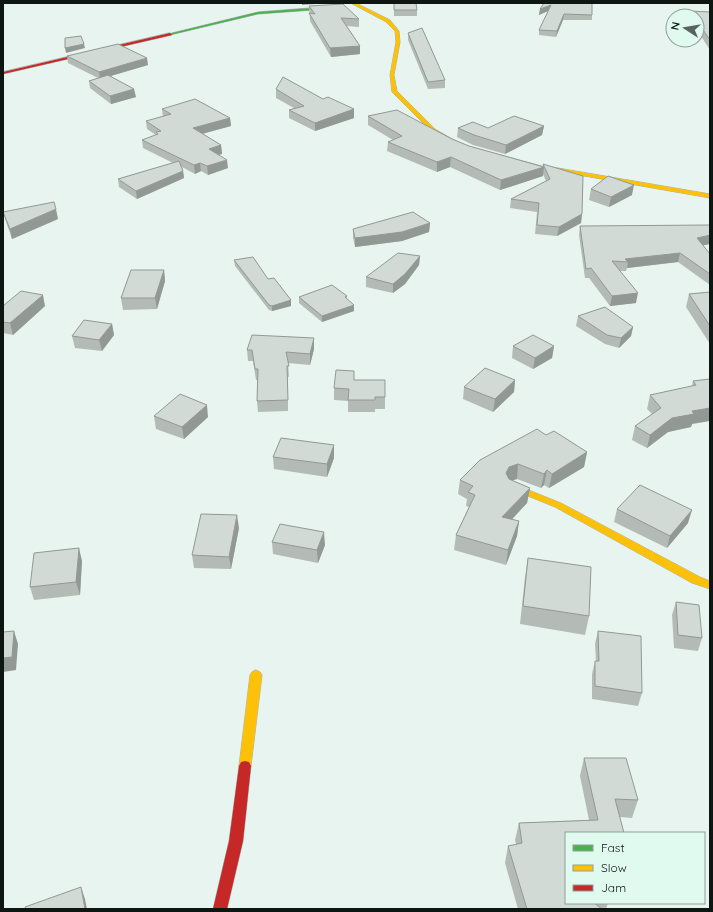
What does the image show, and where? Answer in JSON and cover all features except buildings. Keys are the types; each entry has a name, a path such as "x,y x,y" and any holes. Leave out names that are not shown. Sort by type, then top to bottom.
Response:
{"street":[{"path":"3,73 258,13 355,4 382,17 397,30 399,37 393,57 390,84 394,91 433,130 465,147"},
{"path":"538,166 710,196"},
{"path":"516,488 558,505 696,580 710,585"},
{"path":"220,909 236,841 256,675"}],"traffic: fast":[{"path":"170,34 258,13 339,7"}],"traffic: slow":[{"path":"353,3 388,21 397,31 398,42 392,75 394,91 433,130 457,144"},
{"path":"546,168 710,196"},
{"path":"516,488 558,505 696,580 710,585"},
{"path":"245,766 256,675"}],"traffic: jam":[{"path":"3,73 170,34"},
{"path":"220,909 236,841 245,766"}]}
